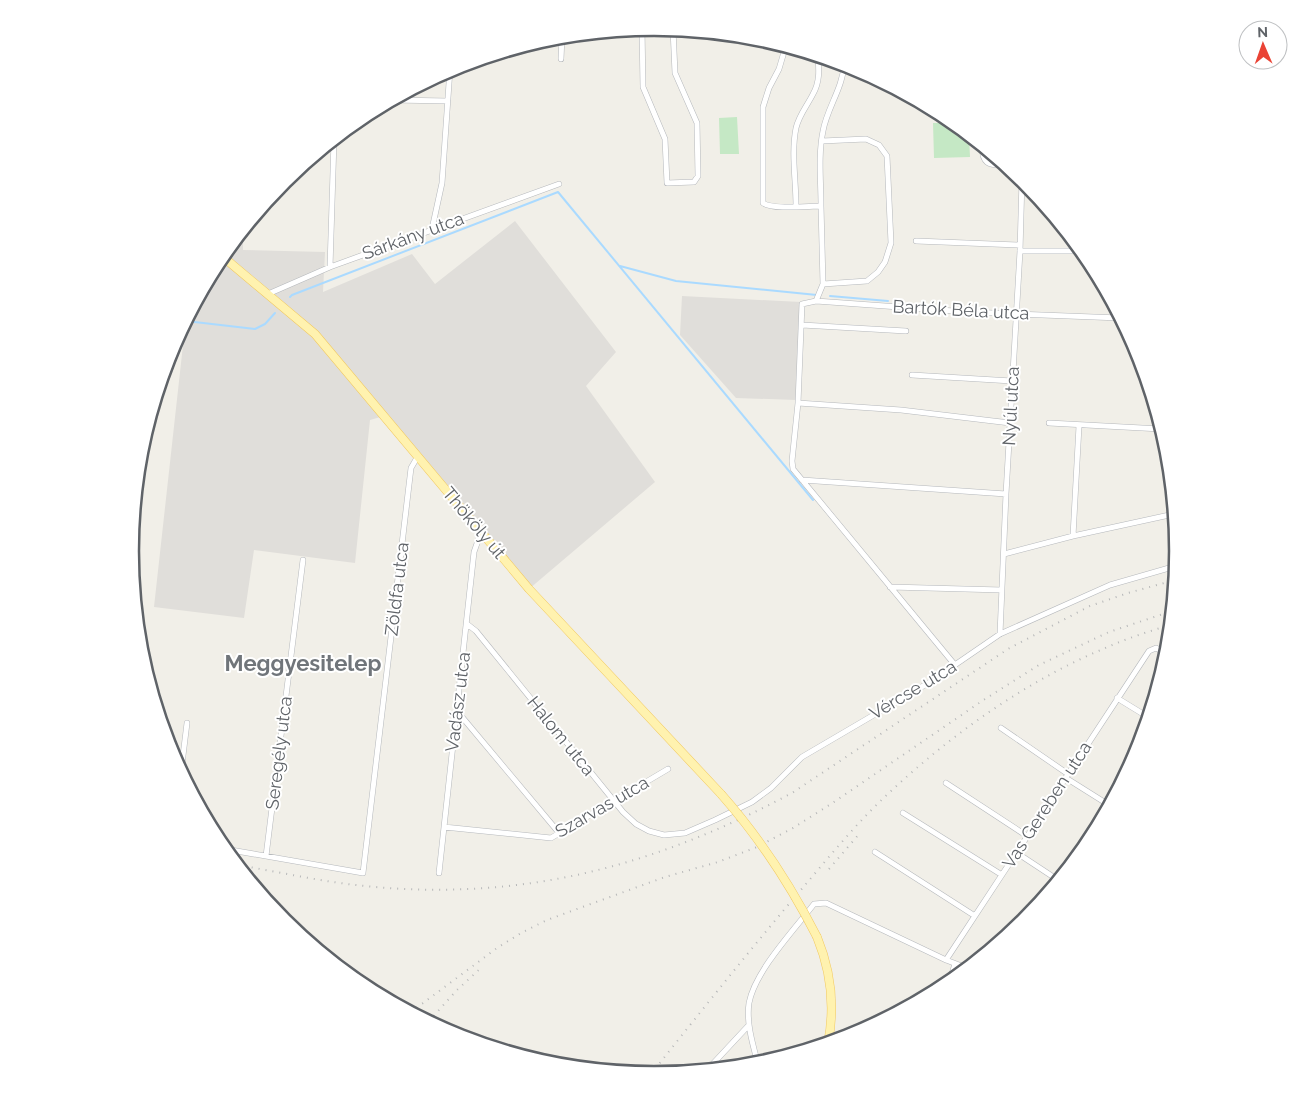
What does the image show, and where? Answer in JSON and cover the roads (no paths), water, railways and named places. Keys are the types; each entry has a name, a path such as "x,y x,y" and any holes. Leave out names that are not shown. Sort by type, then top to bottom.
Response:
{"main road":[{"name":"Thököly út","path":"229,261 315,334 529,589 722,794 759,840 800,904 826,961 831,996 829,1035"}],"street":[{"path":"642,36 643,88 665,139 667,183 694,182 698,176 697,122 674,73 673,37"},
{"path":"561,59 562,45"},
{"path":"784,53 763,107 762,203 766,206 777,207 821,206"},
{"path":"796,206 794,146 796,127 801,114 814,93 819,77 818,64"},
{"path":"816,301 823,284 821,206 823,130 844,72"},
{"path":"432,229 442,183 449,78"},
{"path":"406,100 448,101"},
{"path":"822,141 866,139 879,145 888,156 891,243 885,262 878,272 867,280 823,284"},
{"path":"330,267 334,149"},
{"path":"982,155 985,161 995,166"},
{"name":"Sárkány utca","path":"268,294 330,267 559,184"},
{"name":"Nyúl utca","path":"1000,634 1022,191"},
{"path":"916,242 1071,250"},
{"name":"Bartók Béla utca","path":"802,326 802,304 816,301 968,312 1113,318"},
{"path":"906,331 802,326 798,403 792,461 793,470 956,665"},
{"path":"912,375 1012,380"},
{"path":"798,403 901,410 1010,423"},
{"path":"1049,423 1154,429"},
{"path":"1073,536 1079,426"},
{"name":"Zöldfa utca","path":"266,856 363,873 411,468 418,456"},
{"path":"802,480 1006,494"},
{"path":"1004,554 1073,536 1168,515"},
{"name":"Vadász utca","path":"439,873 474,552 481,532"},
{"name":"Seregély utca","path":"266,856 303,560"},
{"name":"Vércse utca","path":"664,835 685,833 752,802 771,788 802,757 956,665 1000,634 1110,585 1168,568"},
{"path":"890,587 1002,590"},
{"name":"Halom utca","path":"467,624 476,631 623,812 636,824 649,831 664,835"},
{"name":"Vas Gereben utca","path":"946,960 1149,651 1156,648 1159,650"},
{"path":"1117,698 1142,713"},
{"path":"456,714 462,717 560,834"},
{"path":"183,758 187,723"},
{"path":"1001,728 1104,801"},
{"name":"Szarvas utca","path":"444,827 551,838 668,769"},
{"path":"946,783 1027,836"},
{"path":"903,813 1002,875"},
{"path":"236,851 266,856"},
{"path":"875,852 975,916"},
{"path":"1017,853 1052,876"},
{"path":"756,1055 750,1025 749,1005 753,990 760,974 814,904 826,903 959,965"},
{"path":"953,969 955,964"},
{"path":"715,1062 750,1025"}],"waterway":[{"path":"290,297 558,192 813,500"},
{"path":"620,266 676,281 817,295"},
{"path":"830,296 888,301"},
{"path":"193,322 255,329 265,324 275,313"}],"railway":[{"path":"248,867 349,884 423,890 479,888 533,883 586,873 638,859 690,841 741,819 792,793 1008,649 1090,606 1168,582"},
{"path":"417,1008 497,948 521,933 547,920 577,909 665,877 718,862 757,847 793,828 831,804 985,699 1039,665 1109,632 1165,613"},
{"path":"658,1066 840,844 877,804 938,750 990,711 1046,677 1111,645 1163,627"},
{"path":"829,869 860,833"},
{"path":"433,1016 457,990 482,967"}],"district":[{"name":"Meggyesitelep","path":"303,663"}]}
